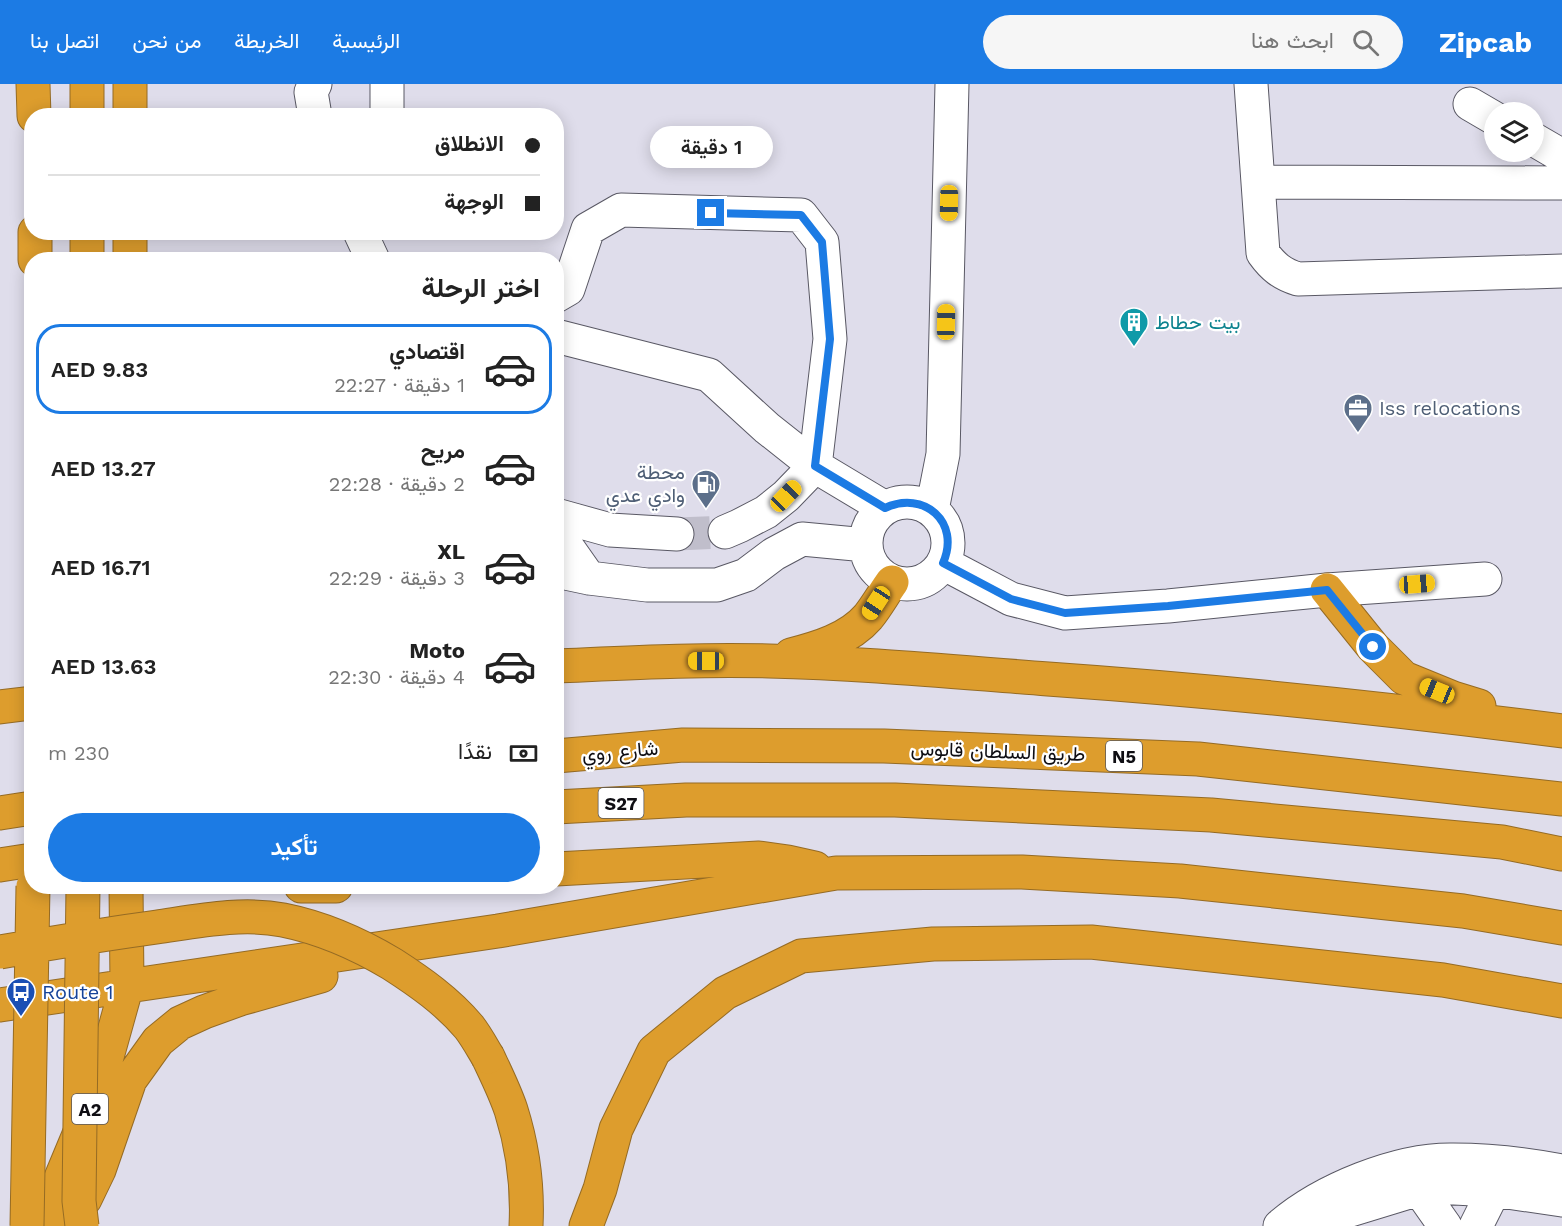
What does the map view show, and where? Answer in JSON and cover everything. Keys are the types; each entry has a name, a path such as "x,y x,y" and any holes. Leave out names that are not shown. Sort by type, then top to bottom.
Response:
{"highway":[{"path":"33,84 34,108"},
{"path":"87,84 87,108"},
{"path":"130,84 130,108"},
{"path":"769,661 820,647 838,639 867,618 892,582"},
{"path":"1327,590 1373,647 1404,678 1454,698 1557,730"},
{"path":"564,666 664,661 769,661 880,666 1195,690 1424,713 1557,730"},
{"path":"0,707 24,704"},
{"name":"شارع روي","path":"564,755 683,745"},
{"name":"طريق السلطان قابوس","path":"683,745 884,746 1198,759 1562,799"},
{"name":"S27","path":"564,807 686,800 895,800 1211,815 1502,842 1562,854"},
{"path":"0,813 24,809"},
{"path":"564,869 759,858 836,873"},
{"path":"0,865 24,861"},
{"path":"0,1005 424,943 836,873 1022,872 1180,881 1463,911 1562,928"},
{"path":"27,1226 33,894"},
{"path":"82,1226 79,1201 83,894"},
{"name":"A2","path":"36,1226 50,1204 98,1089 127,985 126,894"},
{"path":"0,952 88,936 240,917 282,920 329,931 368,949 436,994 469,1027 489,1057 510,1109 524,1160 526,1226"},
{"path":"586,1226 600,1189 616,1129 654,1051 725,993 801,956 933,944 1091,942 1443,980 1562,1001"},
{"path":"62,1226 85,1199 99,1170 130,1080 158,1041 180,1023 240,999 343,970 424,943"}],"street":[{"path":"314,108 311,92 315,84"},
{"path":"387,84 387,108"},
{"path":"932,510 943,454 952,84"},
{"path":"1251,84 1263,253 1283,274 1298,279 1562,271"},
{"path":"1544,145 1562,156"},
{"path":"1258,182 1562,183"},
{"path":"564,291 568,289 588,230 621,210 801,215 822,242 830,339 815,466 786,496 766,512 725,532"},
{"path":"564,338 709,375 767,428 815,466 885,508"},
{"path":"904,502 932,510 947,531 947,551 943,563 927,579 904,584 884,578 871,563 866,545 873,520 885,508 904,502"},
{"path":"564,517 610,530 677,534"},
{"path":"633,583 636,531"},
{"path":"564,573 647,585 717,585 746,575 774,554 802,539 866,545"},
{"path":"564,542 590,578"},
{"path":"943,563 1011,599 1065,613 1485,579"},
{"path":"1288,1219 1340,1188 1379,1173 1414,1164 1451,1159 1527,1164 1562,1171"},
{"path":"1483,1225 1494,1190 1511,1180 1535,1179 1562,1182"},
{"path":"1288,1219 1347,1211 1419,1189 1434,1187 1494,1190 1562,1200"},
{"path":"1419,1189 1445,1226"}],"tunnel":[{"path":"677,534 725,532"}],"place":[{"name":"بيت حطاط","path":"1134,348"},
{"name":"Iss relocations","path":"1358,434"},
{"name":"محطة وادي عدي","path":"706,510"},
{"name":"Route 1","path":"21,1018"}],"route":[{"path":"711,213 801,215 822,242 830,339 815,466 885,508 904,502 932,510 947,531 947,551 943,563 1011,599 1065,613 1168,606 1327,590 1373,647"}]}
